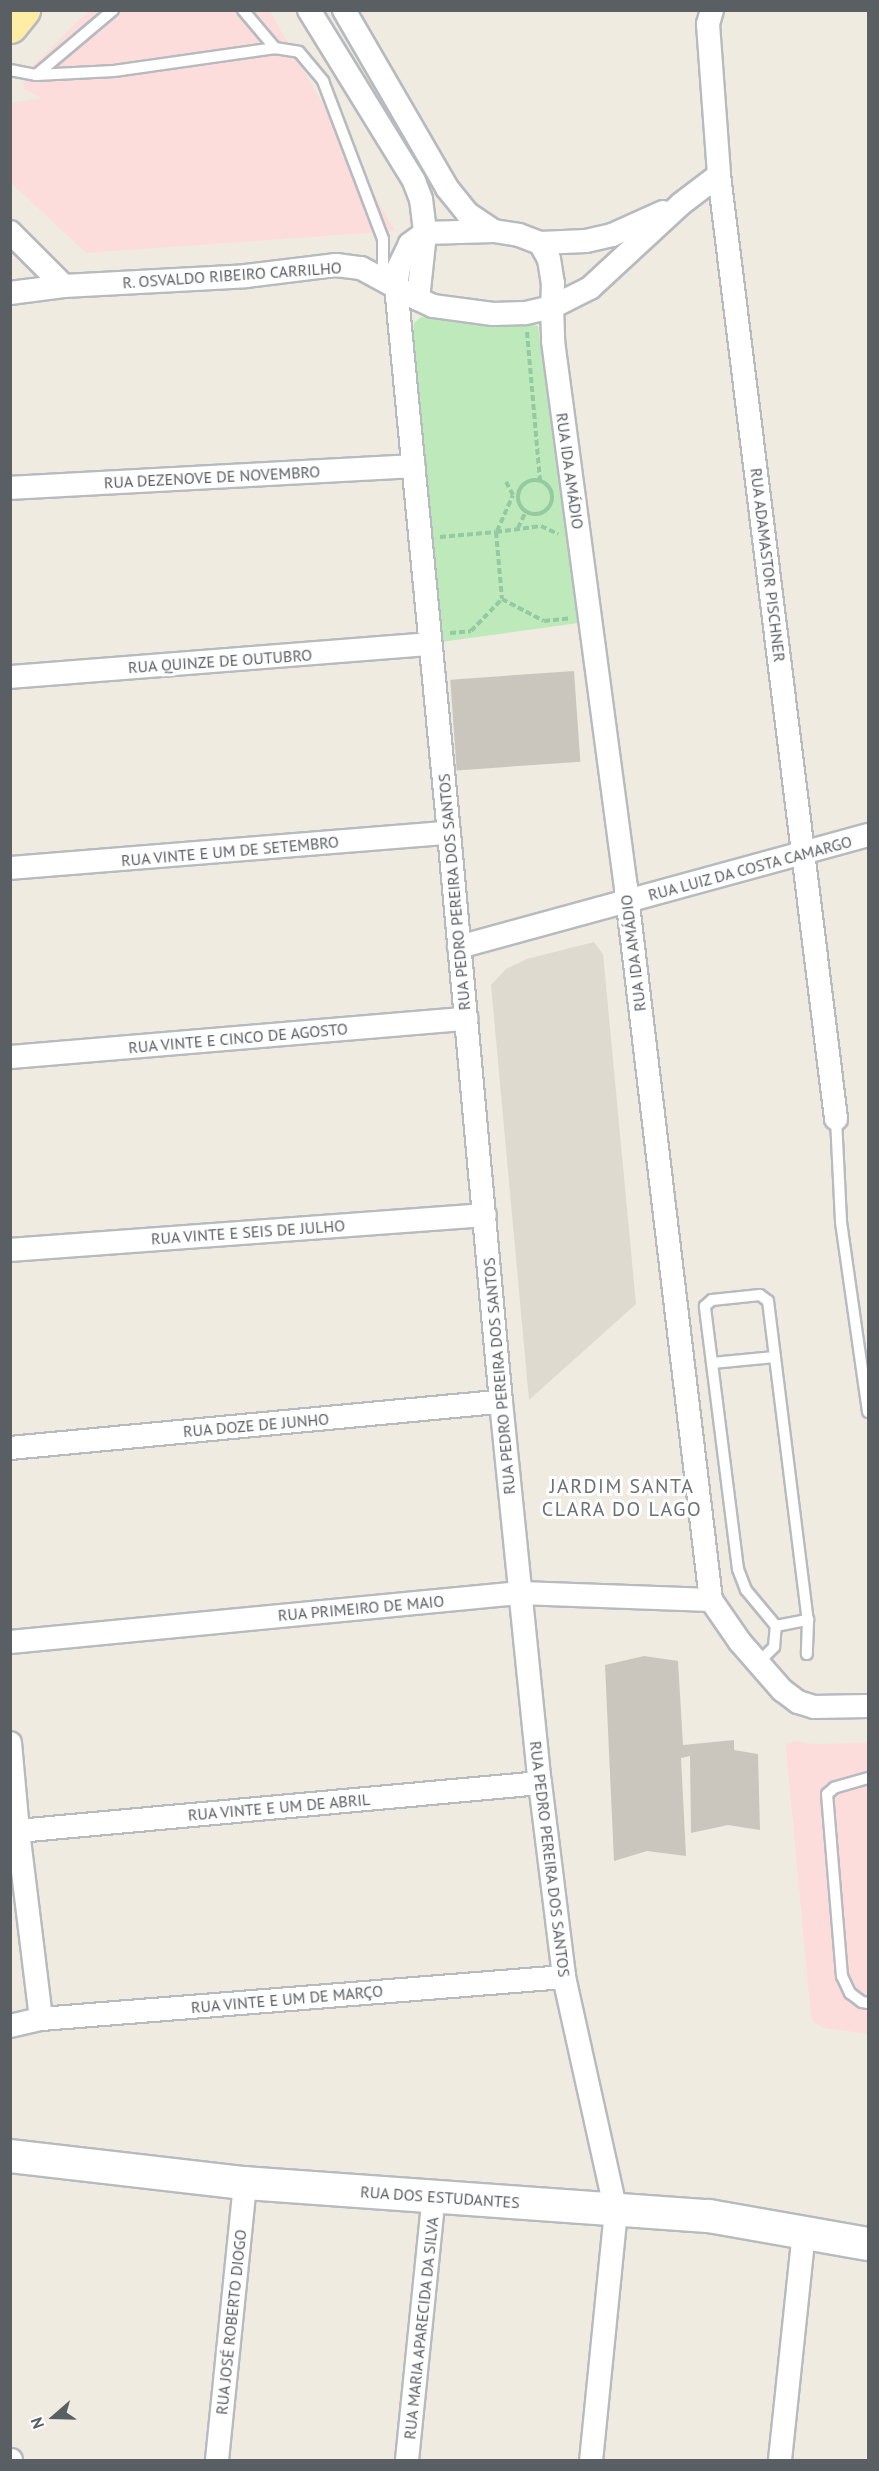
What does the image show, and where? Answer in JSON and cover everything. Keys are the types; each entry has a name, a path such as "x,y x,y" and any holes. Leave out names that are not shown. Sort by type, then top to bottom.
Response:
{"main road":[{"path":"10,26 23,10"}],"street":[{"path":"309,10 414,180 421,199 425,233 418,299"},
{"path":"344,10 447,188 467,213 494,231"},
{"name":"RUA ADAMASTOR PISCHNER","path":"712,10 708,24 719,175 805,854 836,1119"},
{"path":"389,283 410,244 425,233 494,231 519,235 540,243 586,241 612,235 681,204 719,175"},
{"name":"R. OSVALDO RIBEIRO CARRILHO","path":"10,292 64,286 246,276 336,265 361,268 434,306 483,312 525,313 552,307 590,288 681,204"},
{"path":"10,232 64,286"},
{"name":"RUA IDA AMÁDIO","path":"540,243 549,259 551,271 553,341 627,901 711,1600"},
{"name":"RUA PEDRO PEREIRA DOS SANTOS","path":"389,283 413,466 501,1402 540,1783 564,1977 616,2211 591,2460"},
{"name":"RUA DEZENOVE DE NOVEMBRO","path":"10,488 413,466"},
{"name":"RUA QUINZE DE OUTUBRO","path":"10,677 430,644"},
{"name":"RUA VINTE E UM DE SETEMBRO","path":"10,868 449,833"},
{"name":"RUA LUIZ DA COSTA CAMARGO","path":"459,947 868,836"},
{"name":"RUA VINTE E CINCO DE AGOSTO","path":"10,1057 466,1019"},
{"name":"RUA VINTE E SEIS DE JULHO","path":"10,1250 485,1215"},
{"name":"RUA DOZE DE JUNHO","path":"10,1448 501,1402"},
{"name":"RUA PRIMEIRO DE MAIO","path":"10,1642 520,1593 711,1600"},
{"path":"711,1600 758,1663 782,1689 798,1702 814,1707 868,1706"},
{"path":"10,1743 18,1832 41,2019"},
{"name":"RUA VINTE E UM DE ABRIL","path":"18,1832 540,1783"},
{"name":"RUA VINTE E UM DE MARÇO","path":"10,2026 41,2019 564,1977"},
{"name":"RUA DOS ESTUDANTES","path":"10,2156 245,2183 709,2216 868,2244"},
{"name":"RUA JOSÉ ROBERTO DIOGO","path":"217,2460 245,2183"},
{"name":"RUA MARIA APARECIDA DA SILVA","path":"407,2460 434,2195"},
{"path":"780,2460 804,2232"}],"lane":[{"path":"36,75 113,10"},
{"path":"243,10 275,48"},
{"path":"10,70 36,75 114,71 275,48 299,52 322,81 383,239 389,283"},
{"path":"836,1119 841,1222 868,1412"},
{"path":"758,1663 774,1647 776,1626 747,1590 738,1569 705,1306 712,1300 760,1295 768,1301 808,1620 807,1654"},
{"path":"712,1363 775,1357"},
{"path":"776,1626 808,1620"},
{"path":"868,1778 834,1788 827,1794 842,1976 850,1993 862,2002 868,2003"}],"path":[{"path":"525,313 540,480"},
{"path":"540,480 549,487 550,504 547,509 537,514 526,511 519,503 518,492 528,481 540,480"},
{"path":"502,599 496,531 513,495 506,482"},
{"path":"518,528 526,511"},
{"path":"436,538 541,526 563,537"},
{"path":"502,599 544,621 572,618 571,606"},
{"path":"471,630 502,599"}],"shaded area":[{"path":"88,11 270,11 395,231 86,253 11,183 10,103 42,98 24,89 23,76"},
{"path":"594,942 603,954 636,1304 529,1400 491,985 506,969 527,959"},
{"path":"796,1741 812,1744 868,1743 868,2034 824,2028 814,2023 811,2017 786,1748 787,1744"}],"green space":[{"path":"421,317 514,322 538,326 578,623 441,642 413,331 414,323"}],"building":[{"path":"574,671 580,762 457,770 450,680"},
{"path":"644,1656 678,1661 683,1745 734,1740 734,1750 758,1754 760,1830 728,1825 691,1833 690,1756 681,1758 686,1856 647,1851 614,1861 605,1665"}],"district":[{"name":"JARDIM SANTA CLARA DO LAGO","path":"622,1498"}]}
